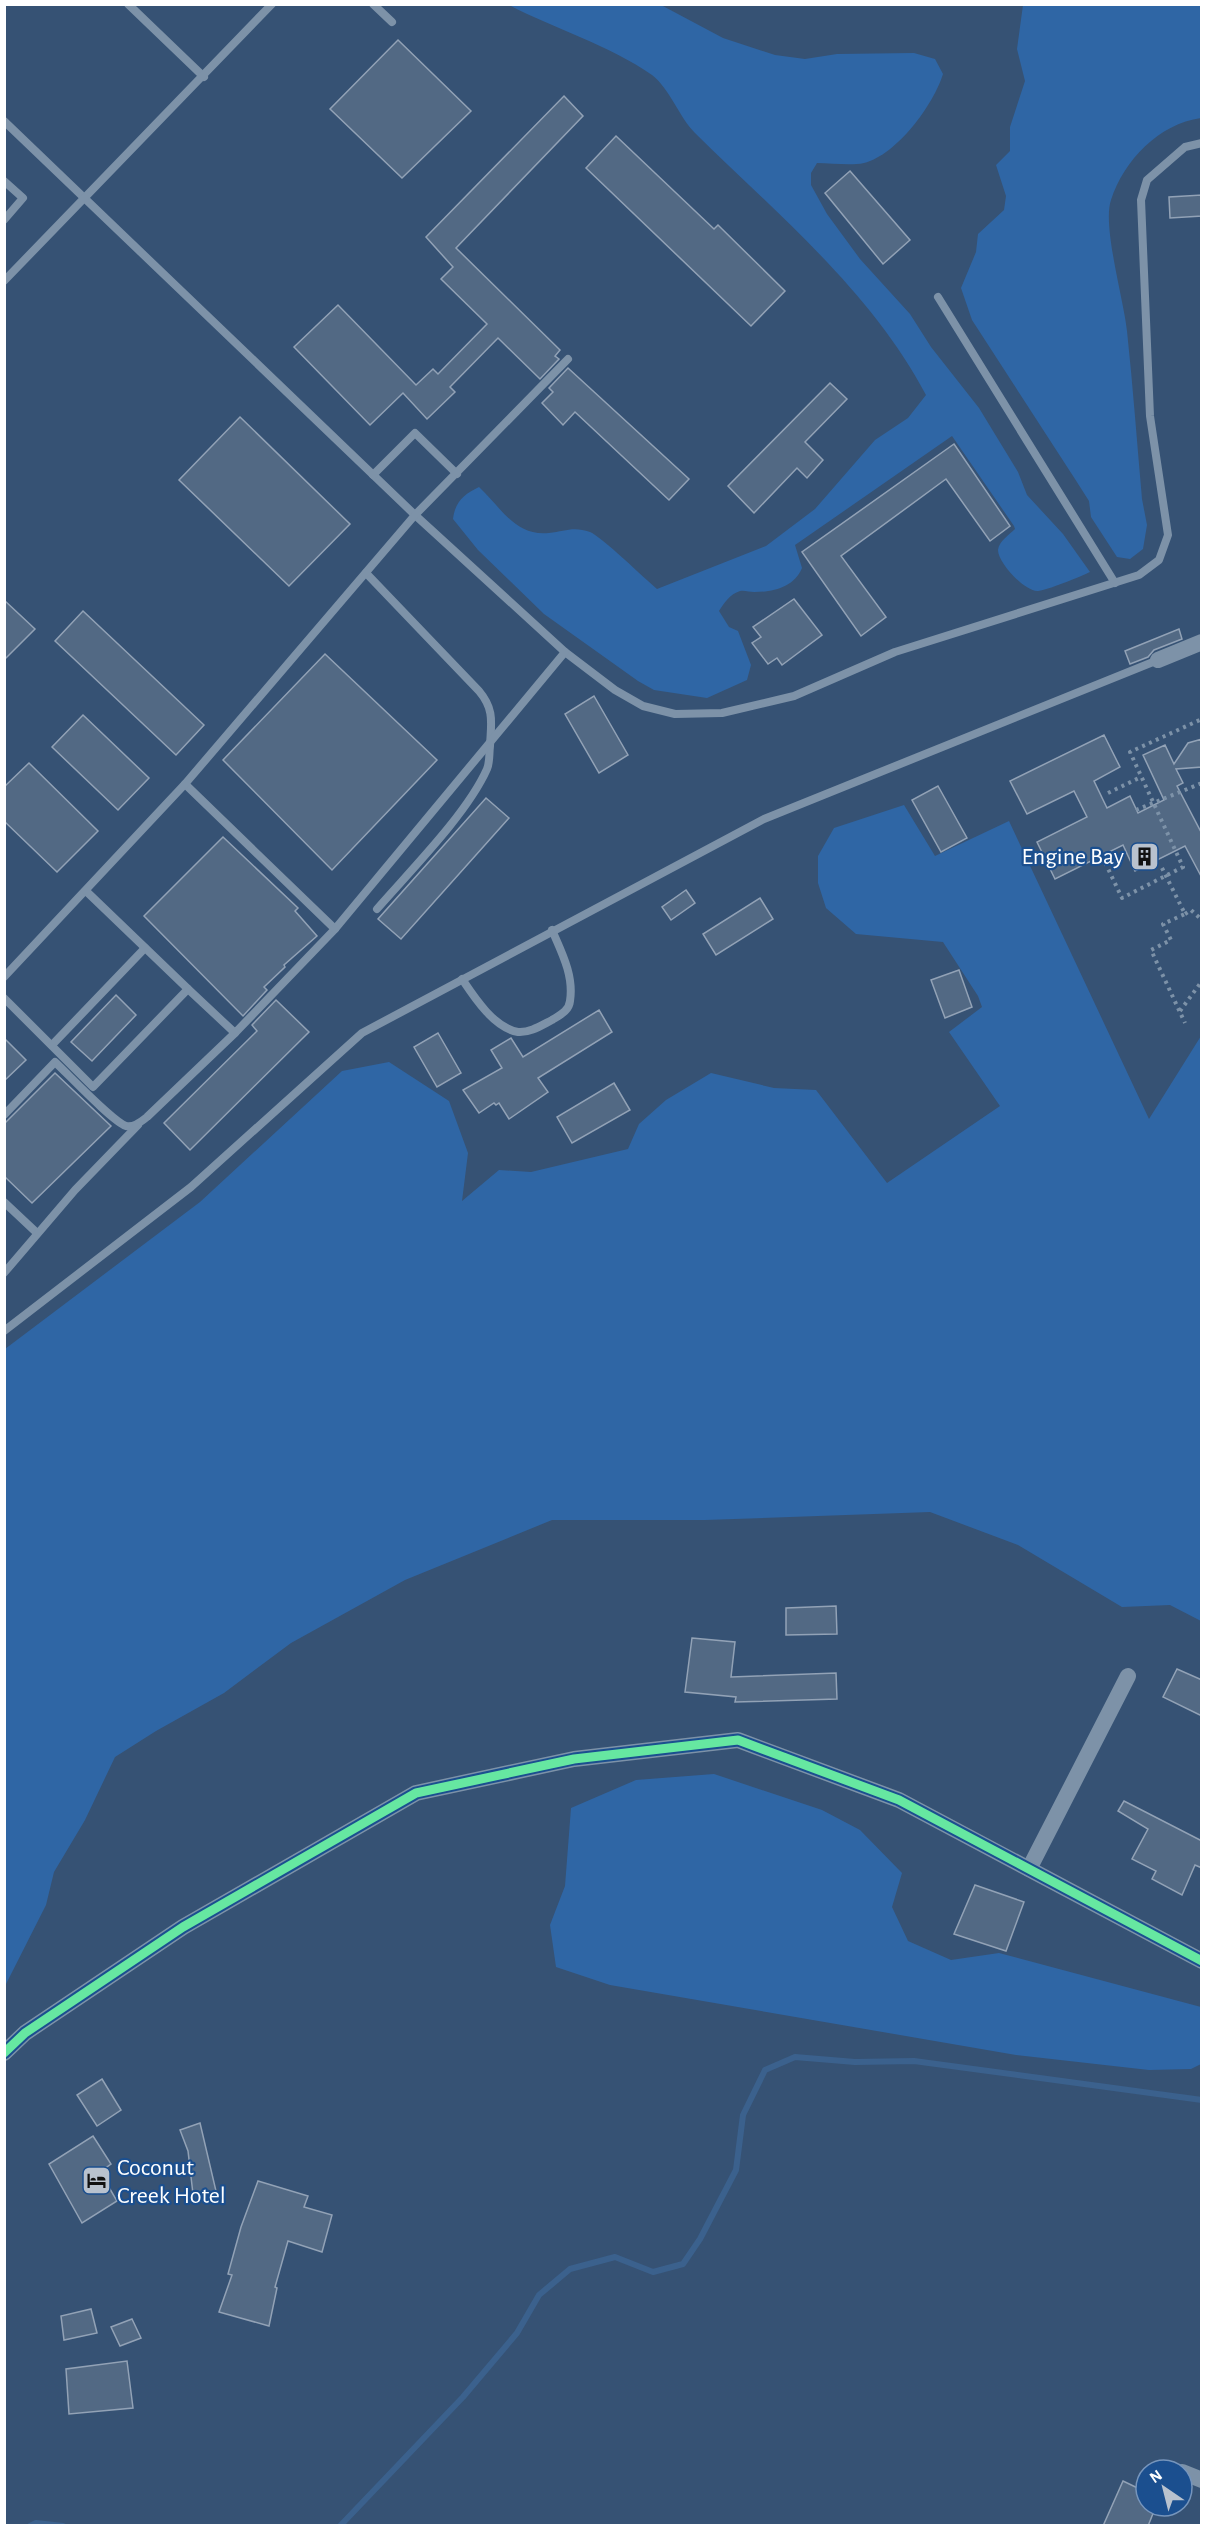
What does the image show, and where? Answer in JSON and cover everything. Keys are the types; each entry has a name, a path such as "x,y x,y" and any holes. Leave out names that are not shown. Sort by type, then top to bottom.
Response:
{"street":[{"path":"1158,660 1202,642"},
{"path":"1029,1869 1128,1676"},
{"path":"4,2054 25,2033 183,1927 416,1793 574,1759 738,1740 899,1800 1202,1961"}],"lane":[{"path":"128,4 204,76"},
{"path":"4,281 272,4"},
{"path":"373,4 392,22"},
{"path":"4,121 373,475 566,652 615,690 643,706 675,714 722,713 794,696 895,651 1115,583 1150,569 1160,560 1168,535 1150,416 1141,200 1147,180 1185,147 1202,143"},
{"path":"4,136 13,129"},
{"path":"4,181 24,198 4,220"},
{"path":"938,297 1115,583"},
{"path":"4,976 185,784 416,515 568,359"},
{"path":"373,475 415,433 457,474"},
{"path":"366,573 489,702 493,716 489,766 476,789 429,850 376,909"},
{"path":"4,1273 37,1233 141,1122 235,1033 334,929 566,652"},
{"path":"4,1330 191,1187 362,1033 764,819 1158,660"},
{"path":"185,784 334,929"},
{"path":"86,891 235,1033"},
{"path":"462,979 477,1001 505,1028 519,1032 535,1029 565,1013 570,1003 569,971 552,930"},
{"path":"52,1045 145,948"},
{"path":"4,998 93,1087 188,989"},
{"path":"4,1115 55,1062 125,1126 141,1122"},
{"path":"4,1202 37,1233"}],"path":[{"path":"1102,856 1122,898 1184,867 1130,752 1202,719"},
{"path":"1108,793 1141,777"},
{"path":"1136,810 1202,783"},
{"path":"1162,868 1185,914"},
{"path":"1185,1023 1151,950 1171,940 1163,924 1191,910 1202,920"},
{"path":"1180,1011 1202,981"}],"shaded area":[{"path":"509,5 661,5 723,38 775,55 805,59 837,54 914,53 935,59 943,74 938,86 923,113 901,139 889,150 864,163 817,163 811,173 811,185 827,214 860,259 910,314 931,347 979,408 1018,472 1027,495 1063,534 1090,572 1038,591 1026,587 1013,576 1002,562 998,550 1002,541 1015,529 1014,526 952,436 795,545 802,568 789,584 769,591 740,591 728,599 719,611 729,627 738,631 751,665 747,680 707,698 654,690 638,681 544,614 478,550 453,519 461,499 479,487 509,519 527,530 549,533 574,529 596,535 657,589 766,546 815,509 875,440 908,418 926,395 904,357 851,288 695,133 652,75 600,46"},
{"path":"1023,5 1201,5 1201,118 1171,128 1145,146 1134,158 1117,185 1109,212 1111,245 1127,331 1142,499 1147,525 1143,549 1130,559 1117,557 1091,517 1089,501 972,320 961,288 976,252 978,234 1004,210 1006,196 996,165 1010,151 1010,127 1025,81 1017,49"},
{"path":"904,805 935,856 1009,821 1149,1119 1201,1036 1201,1621 1170,1605 1122,1607 1018,1545 930,1512 705,1520 552,1520 405,1580 291,1643 224,1693 115,1757 85,1820 54,1872 46,1905 5,1986 5,1349 200,1202 342,1071 389,1062 449,1101 468,1153 462,1201 499,1170 531,1172 628,1149 639,1124 666,1100 711,1073 774,1088 816,1090 887,1183 1000,1106 949,1032 982,1007 978,996 943,942 856,934 826,908 818,883 818,856 834,828"},
{"path":"714,1774 822,1810 860,1830 902,1873 892,1907 908,1941 951,1960 999,1953 1201,2007 1201,2064 1191,2069 1149,2070 1016,2055 610,1985 556,1967 550,1925 565,1886 571,1808 636,1780"}],"building":[{"path":"398,40 471,111 402,178 330,109"},
{"path":"564,96 583,116 456,248 560,350 555,356 559,359 540,379 498,338 450,387 455,392 427,419 403,393 370,425 294,347 338,305 416,385 433,369 438,374 487,324 441,279 453,267 426,237"},
{"path":"616,136 714,229 718,225 785,291 751,326 586,168"},
{"path":"850,171 910,240 883,264 825,193"},
{"path":"1202,195 1202,216 1170,218 1169,197"},
{"path":"568,368 689,479 669,500 575,412 563,425 542,403 553,392 549,388"},
{"path":"830,383 847,399 805,442 823,460 807,478 797,468 754,513 728,486"},
{"path":"240,417 350,524 289,586 179,480"},
{"path":"954,444 1010,526 990,541 946,479 841,556 886,617 861,636 802,552"},
{"path":"794,599 822,635 782,665 777,658 768,664 752,643 761,637 753,627"},
{"path":"4,600 35,629 4,660"},
{"path":"83,611 204,725 176,755 55,641"},
{"path":"1179,629 1182,639 1154,650 1148,657 1130,664 1125,651"},
{"path":"325,654 437,760 332,870 223,760"},
{"path":"594,696 628,755 599,773 565,714"},
{"path":"83,715 149,778 118,810 52,747"},
{"path":"1104,735 1120,767 1094,781 1107,808 1130,796 1138,813 1164,800 1143,755 1165,745 1174,764 1188,743 1202,739 1202,767 1176,769 1183,783 1177,786 1202,834 1202,878 1185,846 1135,871 1123,845 1055,879 1037,842 1087,817 1074,791 1027,814 1010,781"},
{"path":"29,763 98,831 57,872 4,821 4,787"},
{"path":"938,786 967,838 941,852 912,800"},
{"path":"486,798 509,818 401,939 378,919"},
{"path":"223,837 298,908 295,911 317,936 284,965 285,967 264,987 267,990 243,1016 144,916"},
{"path":"686,890 695,903 671,920 662,907"},
{"path":"760,898 773,919 716,955 703,934"},
{"path":"959,970 972,1007 945,1018 931,980"},
{"path":"116,995 136,1015 92,1061 71,1042"},
{"path":"276,1000 309,1032 190,1150 164,1123 257,1031 252,1025"},
{"path":"599,1010 612,1032 538,1078 548,1092 509,1119 499,1103 496,1105 494,1103 479,1113 463,1090 502,1068 491,1050 511,1038 523,1057"},
{"path":"438,1033 461,1073 437,1087 414,1047"},
{"path":"4,1038 26,1060 4,1081"},
{"path":"55,1073 111,1126 32,1203 4,1176 4,1124"},
{"path":"614,1083 630,1110 572,1143 557,1117"},
{"path":"836,1606 837,1634 786,1635 786,1608"},
{"path":"692,1638 735,1642 731,1677 836,1673 837,1699 735,1702 736,1697 685,1692"},
{"path":"1177,1669 1202,1680 1202,1716 1163,1697"},
{"path":"1124,1801 1202,1841 1202,1868 1195,1865 1182,1895 1152,1879 1156,1871 1132,1859 1148,1829 1118,1811"},
{"path":"975,1885 1024,1902 1006,1951 954,1934"},
{"path":"102,2079 121,2110 97,2126 77,2095"},
{"path":"200,2123 216,2191 193,2194 188,2151 180,2130"},
{"path":"93,2136 111,2164 100,2172 117,2201 82,2223 49,2164"},
{"path":"258,2181 308,2196 304,2207 332,2215 322,2252 288,2241 275,2287 277,2288 269,2326 219,2312 232,2275 228,2274 241,2227"},
{"path":"91,2309 97,2333 64,2340 61,2316"},
{"path":"132,2319 141,2338 120,2346 111,2327"},
{"path":"127,2361 133,2408 69,2414 66,2369"},
{"path":"1123,2481 1134,2486 1134,2518 1151,2518 1148,2526 1103,2526"}],"waterway":[{"path":"340,2526 463,2397 517,2333 539,2295 570,2269 615,2257 653,2272 683,2264 700,2239 736,2170 743,2115 765,2070 795,2057 855,2062 914,2061 1202,2100"},
{"path":"30,2526 36,2523 63,2526"}],"cycle path":[{"path":"4,2053 25,2033 183,1927 416,1793 574,1759 738,1740 899,1800 1202,1961"}],"place":[{"name":"Engine Bay","path":"1145,856"},
{"name":"Coconut Creek Hotel","path":"96,2181"}]}
